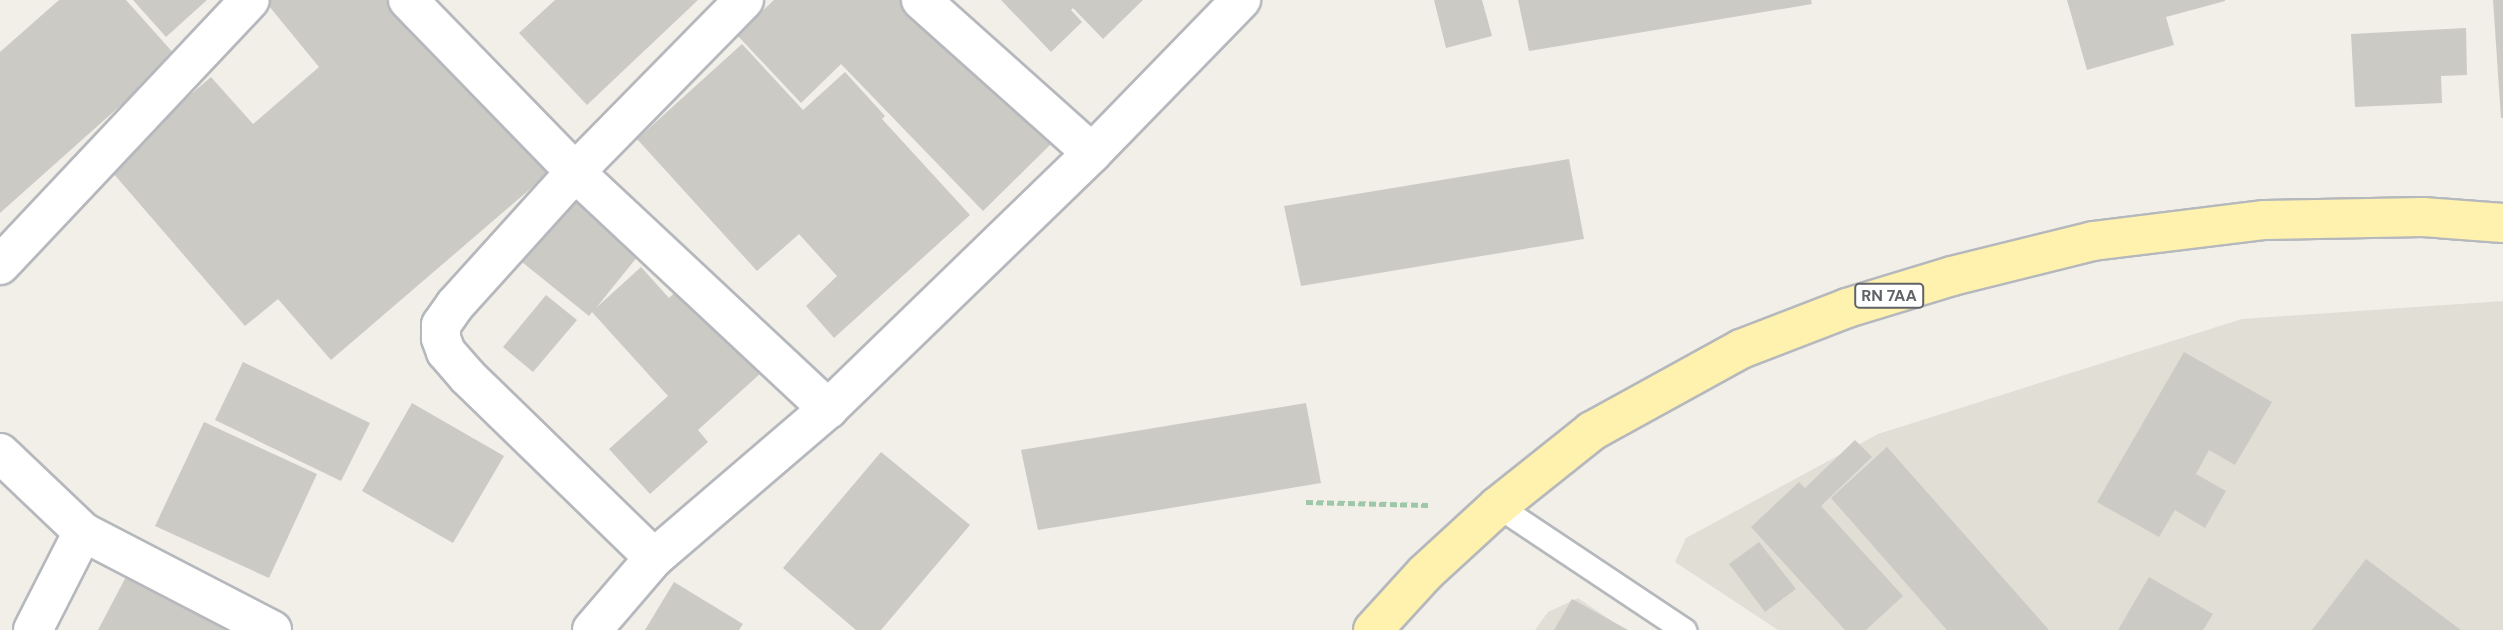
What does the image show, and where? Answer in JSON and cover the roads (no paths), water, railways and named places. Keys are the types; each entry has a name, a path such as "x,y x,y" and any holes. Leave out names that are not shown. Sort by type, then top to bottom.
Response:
{"main road":[{"name":"RN 7AA","path":"1373,630 1425,573 1499,506 1592,431 1741,349 1847,308 1952,276 2093,242 2265,220 2423,217 2503,223"}],"street":[{"path":"0,265 250,0"},
{"path":"408,0 575,172 828,409"},
{"path":"654,558 467,376 446,352 441,338 441,325 455,304 575,172 744,0"},
{"path":"922,0 1092,153"},
{"path":"592,630 654,558 828,409 1092,153 1241,0"},
{"path":"0,453 83,532 272,630"},
{"path":"33,630 83,532"}],"lane":[{"path":"1499,506 1684,630"}]}
